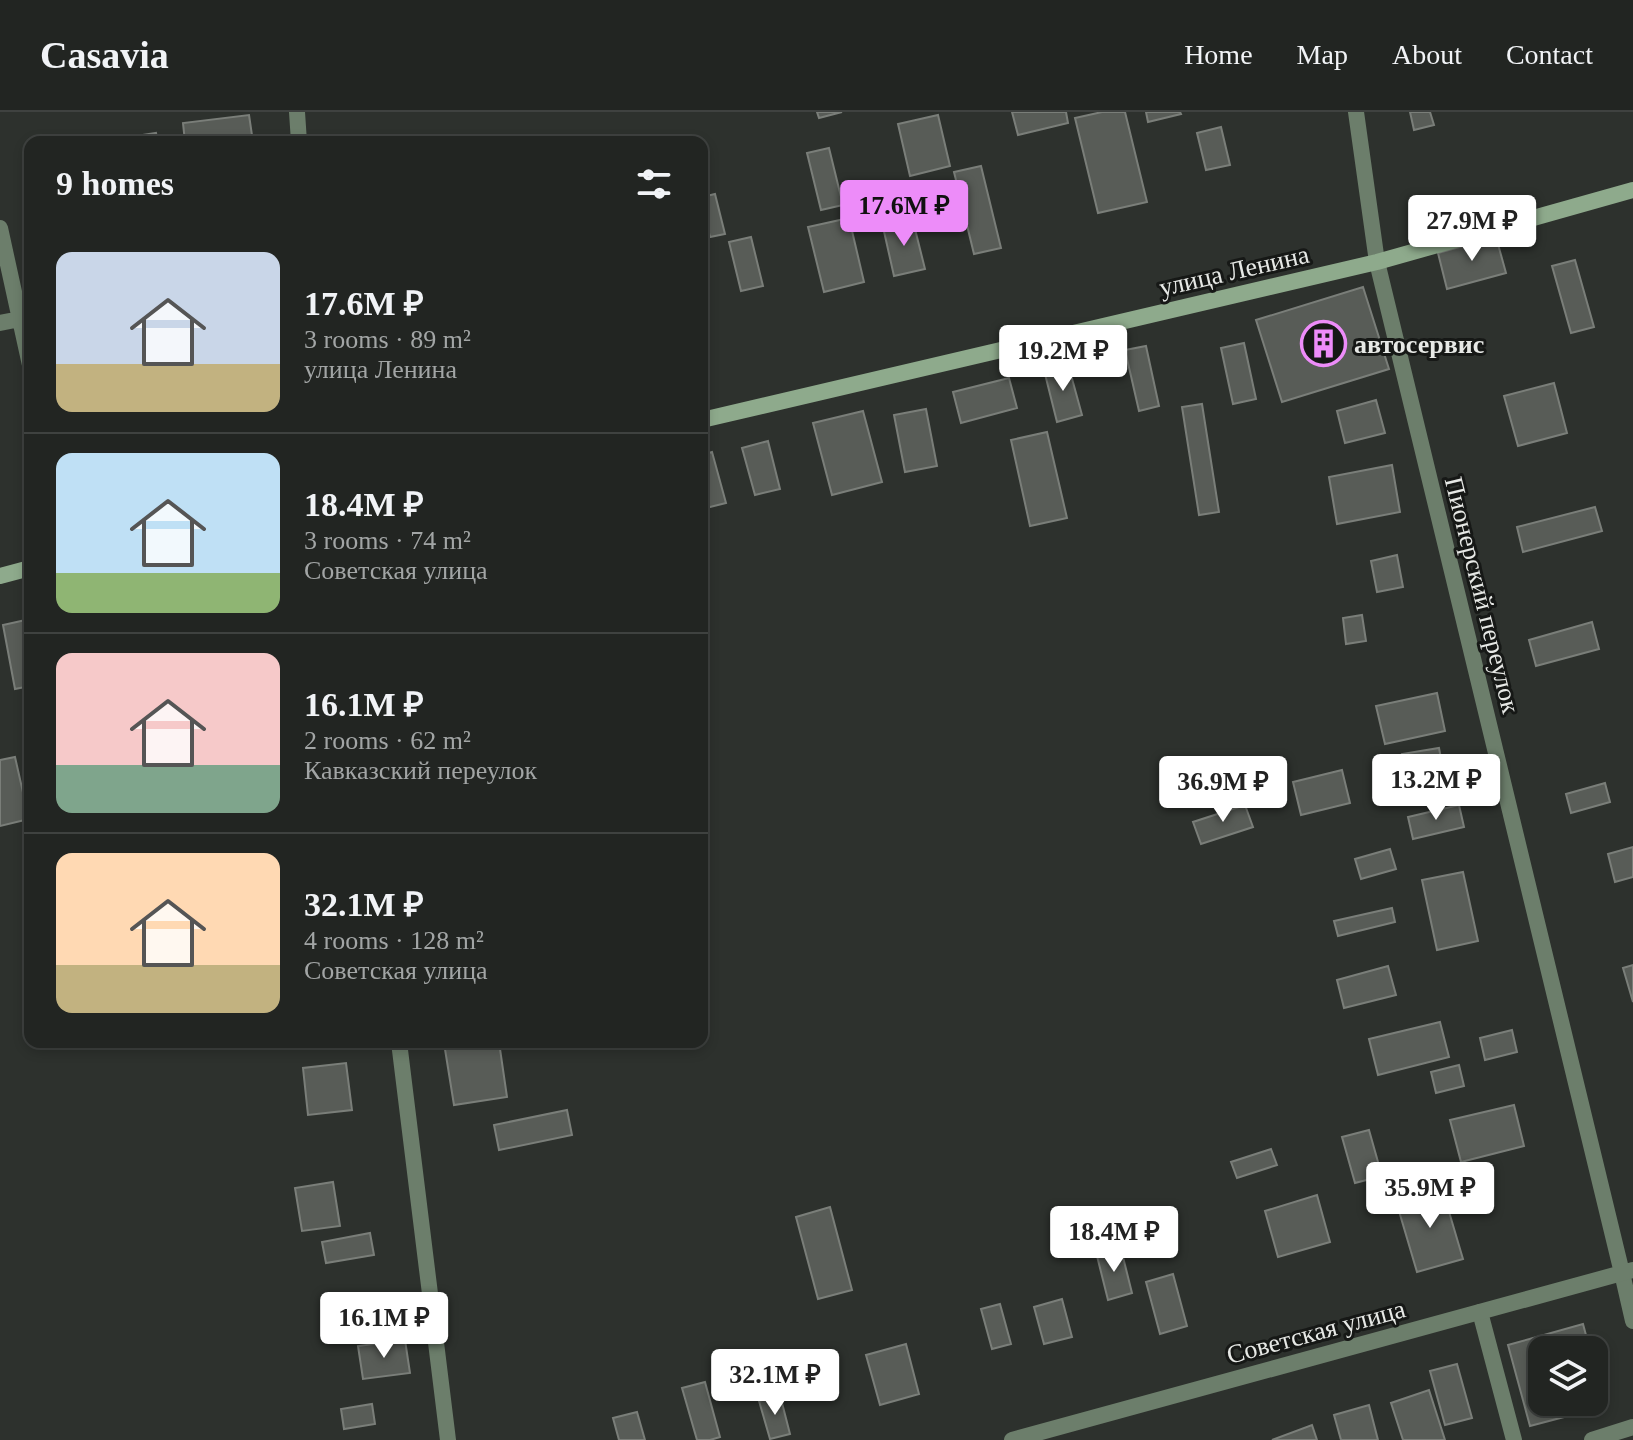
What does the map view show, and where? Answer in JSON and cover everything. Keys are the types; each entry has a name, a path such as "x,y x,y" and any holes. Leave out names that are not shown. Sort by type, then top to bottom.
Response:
{"street":[{"path":"297,112 299,136"},
{"name":"Пионерский переулок","path":"1356,112 1377,262 1628,1272 1633,1321"},
{"name":"улица Ленина","path":"708,419 1377,262 1633,190"},
{"path":"0,228 24,337"},
{"path":"0,323 20,319"},
{"path":"0,576 24,570"},
{"path":"400,1048 448,1440"},
{"name":"Советская улица","path":"1012,1440 1628,1272"},
{"path":"1480,1312 1514,1440"},
{"path":"1592,1440 1633,1427"}],"building":[{"path":"817,112 842,112 819,118"},
{"path":"1012,112 1066,112 1068,123 1018,135"},
{"path":"1102,112 1125,112 1147,202 1098,213 1075,118"},
{"path":"1146,112 1180,112 1181,114 1148,122"},
{"path":"1410,112 1430,112 1434,125 1414,130"},
{"path":"249,115 252,136 184,136 183,123"},
{"path":"938,115 950,166 910,176 898,124"},
{"path":"1221,127 1230,165 1206,170 1197,133"},
{"path":"829,148 843,205 821,210 807,153"},
{"path":"981,166 1001,248 974,254 954,172"},
{"path":"715,194 725,234 710,237 708,196"},
{"path":"849,218 864,282 824,292 808,227"},
{"path":"913,221 925,269 894,276 883,227"},
{"path":"751,237 763,286 741,291 729,242"},
{"path":"1496,237 1506,273 1447,289 1438,253"},
{"path":"1575,260 1594,327 1571,333 1552,266"},
{"name":"автосервис","path":"1363,287 1389,369 1282,402 1256,320"},
{"path":"1244,343 1256,399 1233,404 1221,348"},
{"path":"1146,346 1159,406 1139,411 1125,350"},
{"path":"1068,364 1082,415 1057,422 1044,370"},
{"path":"1009,378 1017,408 961,423 953,392"},
{"path":"1554,383 1567,433 1518,446 1504,396"},
{"path":"1376,400 1385,433 1345,443 1337,411"},
{"path":"1202,404 1219,512 1199,515 1182,407"},
{"path":"926,409 937,466 905,472 894,415"},
{"path":"863,411 882,482 832,495 813,423"},
{"path":"1047,432 1067,518 1030,526 1011,440"},
{"path":"768,441 780,489 755,495 742,448"},
{"path":"712,452 726,503 708,508 708,453"},
{"path":"1392,465 1400,512 1337,524 1329,477"},
{"path":"1595,507 1602,531 1523,552 1517,527"},
{"path":"1397,555 1403,587 1377,592 1371,561"},
{"path":"1362,615 1366,641 1346,644 1343,618"},
{"path":"24,620 24,687 15,689 3,625"},
{"path":"1592,622 1599,649 1536,666 1529,640"},
{"path":"1437,693 1445,731 1385,744 1376,706"},
{"path":"1439,748 1443,769 1406,776 1402,754"},
{"path":"15,757 24,797 24,820 0,826 0,760"},
{"path":"1342,770 1350,803 1301,815 1293,782"},
{"path":"1605,783 1610,802 1571,813 1566,794"},
{"path":"1245,805 1253,827 1201,844 1193,822"},
{"path":"1459,805 1464,827 1413,839 1408,817"},
{"path":"1633,847 1633,877 1615,882 1608,854"},
{"path":"1390,849 1396,869 1361,879 1355,859"},
{"path":"1463,872 1478,941 1437,950 1422,880"},
{"path":"1392,908 1395,922 1338,936 1334,921"},
{"path":"1633,965 1633,1002 1623,968"},
{"path":"1388,966 1396,995 1344,1008 1337,980"},
{"path":"1440,1022 1449,1057 1378,1075 1369,1039"},
{"path":"1512,1030 1517,1052 1485,1060 1480,1038"},
{"path":"445,1048 500,1048 507,1097 454,1105"},
{"path":"346,1063 352,1110 308,1115 303,1068"},
{"path":"1459,1065 1464,1086 1436,1093 1431,1072"},
{"path":"1514,1105 1524,1146 1461,1162 1450,1120"},
{"path":"567,1110 572,1135 499,1150 494,1125"},
{"path":"1369,1130 1382,1176 1355,1183 1342,1137"},
{"path":"1271,1149 1277,1165 1237,1178 1231,1162"},
{"path":"333,1182 340,1226 302,1231 295,1188"},
{"path":"1442,1188 1463,1259 1417,1272 1396,1201"},
{"path":"1317,1195 1330,1242 1278,1257 1265,1211"},
{"path":"830,1207 852,1290 818,1299 796,1217"},
{"path":"370,1233 374,1255 326,1263 322,1242"},
{"path":"1121,1249 1132,1293 1108,1300 1097,1256"},
{"path":"1173,1274 1187,1326 1160,1334 1146,1282"},
{"path":"1062,1299 1072,1337 1044,1344 1034,1307"},
{"path":"1000,1304 1011,1344 992,1349 981,1309"},
{"path":"1583,1324 1586,1336 1540,1336"},
{"path":"1528,1339 1528,1416 1568,1416 1530,1426 1508,1345"},
{"path":"405,1340 410,1373 363,1379 358,1346"},
{"path":"906,1344 919,1394 880,1405 866,1355"},
{"path":"1457,1364 1472,1418 1445,1425 1430,1371"},
{"path":"705,1382 720,1437 697,1440 682,1388"},
{"path":"1429,1390 1445,1440 1403,1440 1391,1403"},
{"path":"780,1395 790,1434 770,1439 759,1401"},
{"path":"372,1404 375,1424 344,1429 341,1409"},
{"path":"1369,1405 1378,1440 1341,1440 1334,1415"},
{"path":"637,1412 645,1440 619,1440 613,1418"},
{"path":"1312,1425 1317,1440 1272,1440"}],"place":[{"name":"автосервис","path":"1323,344"}]}
